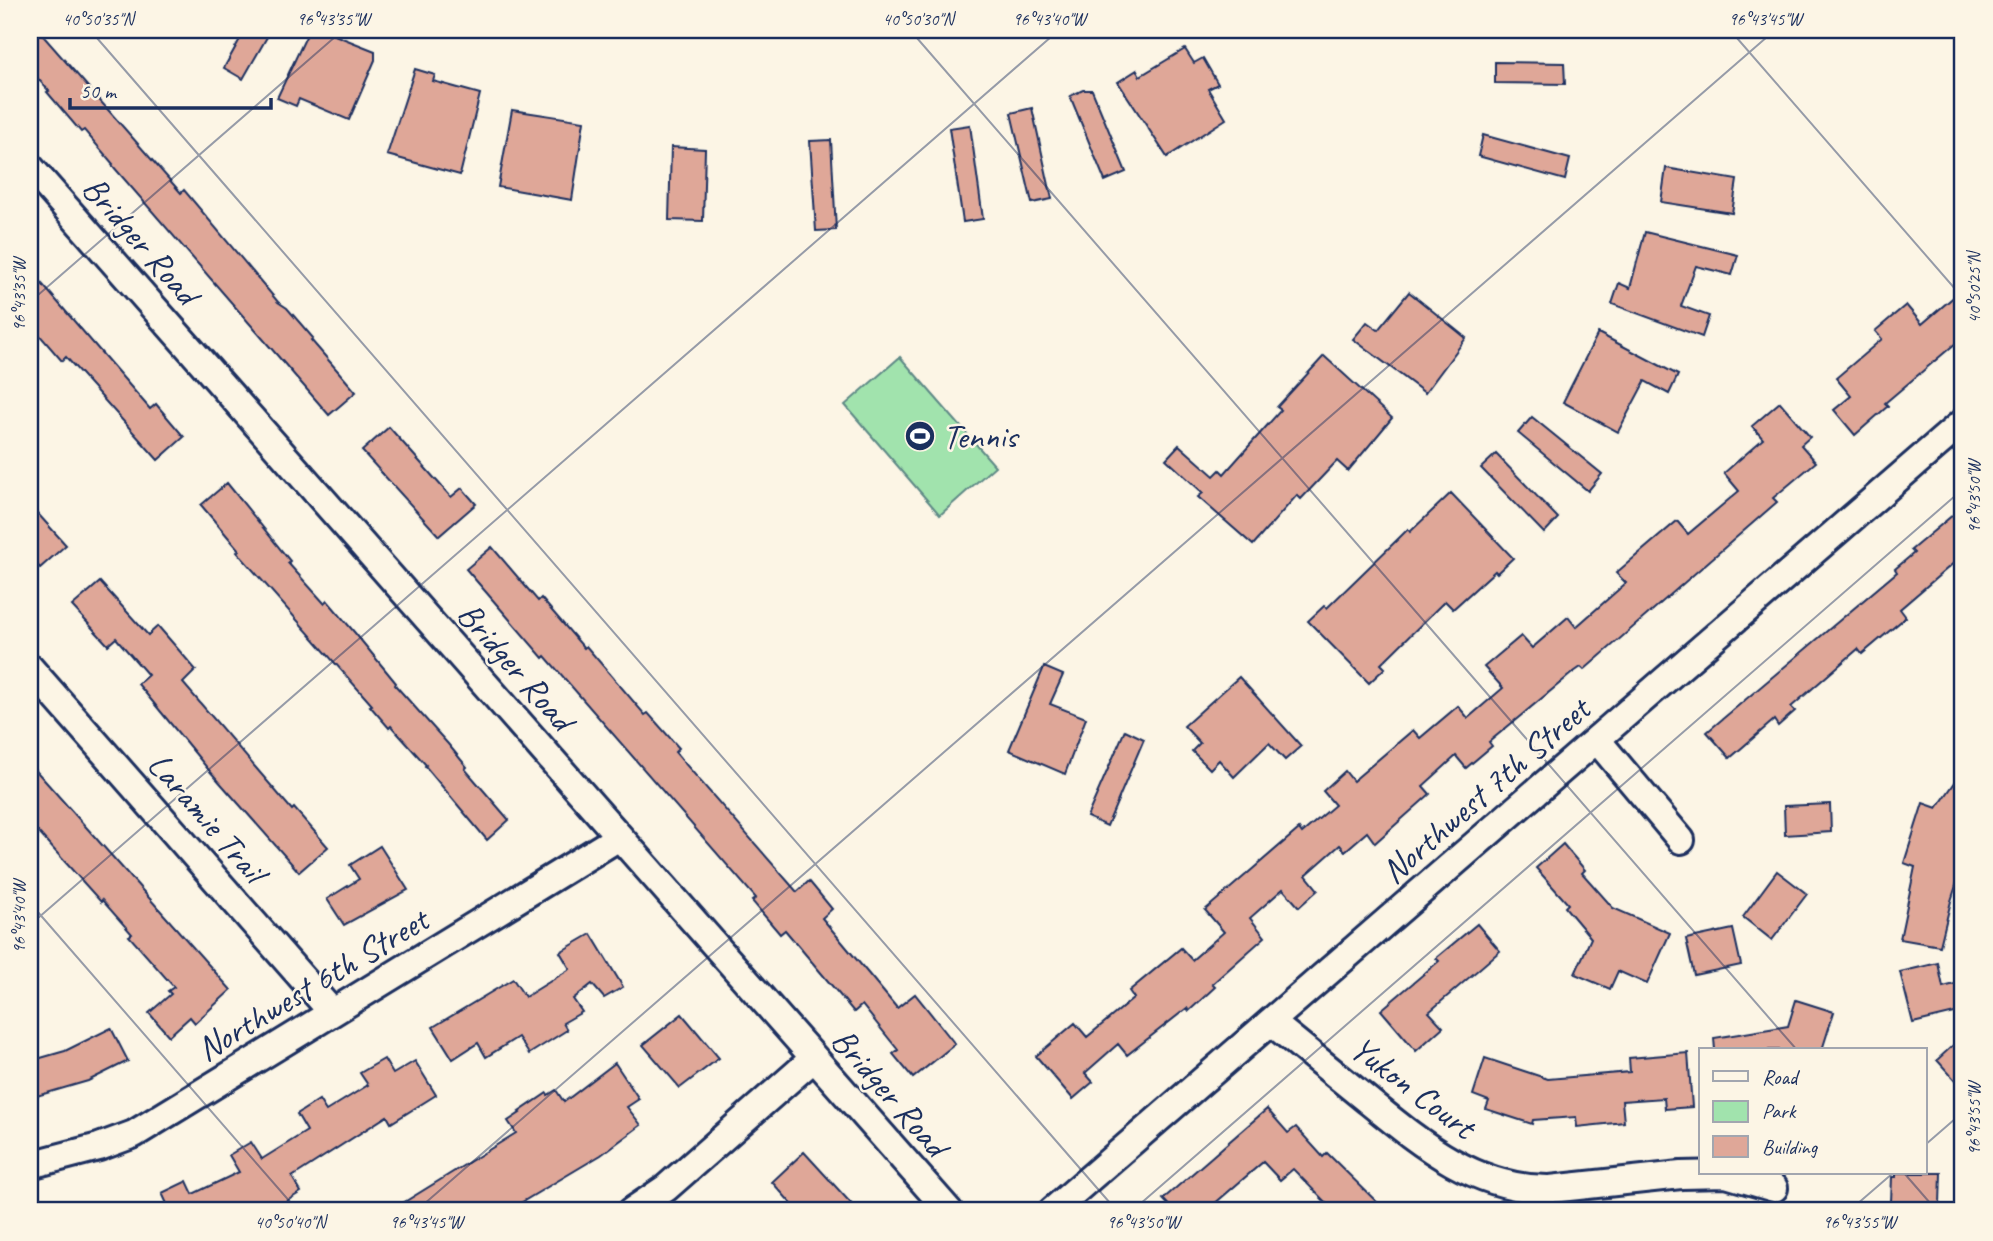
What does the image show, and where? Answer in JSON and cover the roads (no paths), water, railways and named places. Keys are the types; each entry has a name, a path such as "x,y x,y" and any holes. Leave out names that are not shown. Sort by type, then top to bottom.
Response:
{"street":[{"name":"Bridger Road","path":"30,167 949,1211"},
{"name":"Northwest 7th Street","path":"1052,1211 1963,422"},
{"name":"Laramie Trail","path":"30,668 332,1012"},
{"path":"1597,740 1681,840"},
{"name":"Northwest 6th Street","path":"30,1166 99,1147 134,1134 619,836"},
{"name":"Yukon Court","path":"1271,1022 1424,1146 1477,1175 1528,1189 1550,1189 1681,1174 1726,1174 1774,1188"},
{"path":"632,1211 666,1188 814,1059"}],"place":[{"name":"Tennis","path":"920,436"}]}
